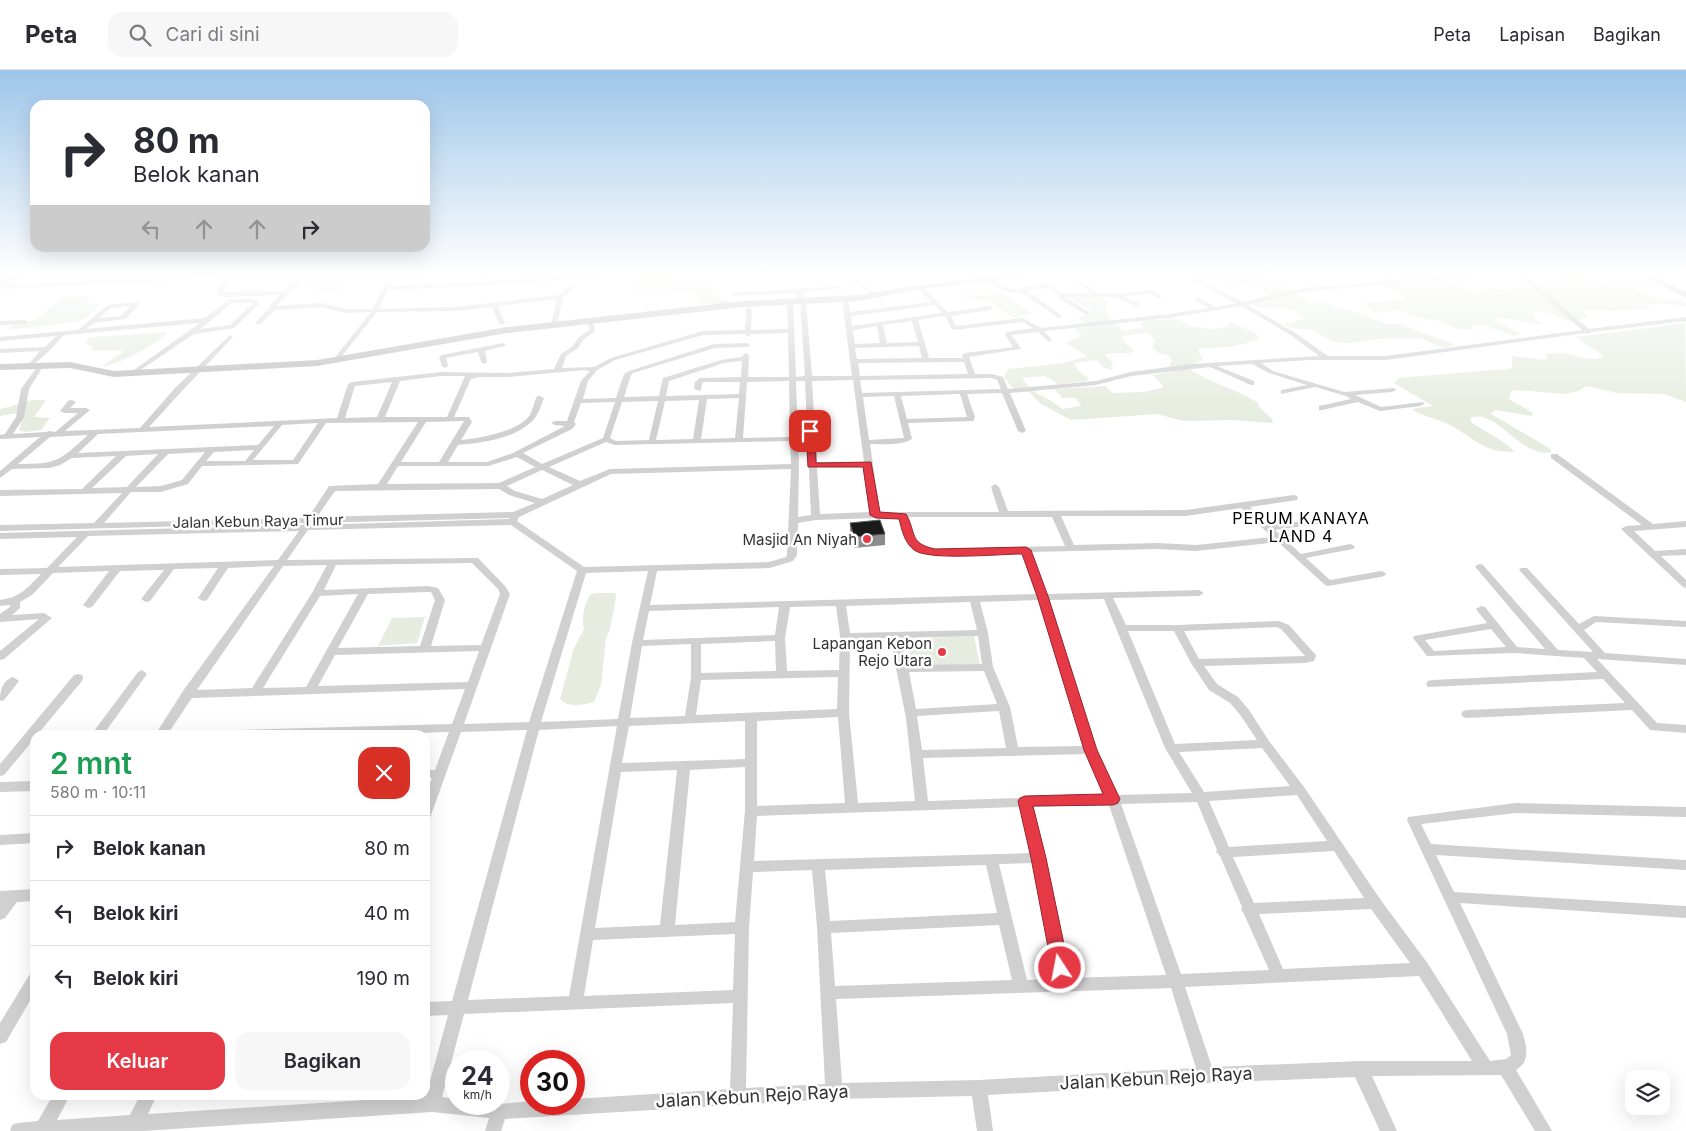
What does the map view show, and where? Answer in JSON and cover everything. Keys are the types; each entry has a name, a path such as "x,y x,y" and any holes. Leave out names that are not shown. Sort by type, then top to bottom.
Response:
{"street":[{"path":"0,323 25,322"},
{"path":"80,331 89,322"},
{"path":"0,339 189,322"},
{"path":"133,374 204,322"},
{"path":"192,332 232,327 238,322"},
{"path":"335,361 367,322"},
{"path":"0,367 70,365 105,373 133,374 335,361 507,330 585,322"},
{"path":"557,371 563,355 576,347 580,339 592,331 590,322"},
{"path":"739,441 748,322"},
{"path":"791,322 795,466 792,555 790,559 770,565 582,570 514,519 542,502 599,476 618,471 795,466"},
{"path":"804,322 816,517"},
{"path":"849,322 855,361 855,377 876,515"},
{"path":"850,328 897,322"},
{"path":"916,322 926,360"},
{"path":"950,322 952,327 956,328 1006,322"},
{"path":"1026,322 1039,329 1049,340"},
{"path":"972,375 964,356 970,353 1017,348 1019,346 1008,333 1105,322"},
{"path":"1273,322 1326,358"},
{"path":"1577,322 1589,332"},
{"path":"858,395 1006,391 1088,384 1138,373 1210,365 1326,358 1386,358 1528,338 1667,322"},
{"path":"880,324 884,345"},
{"path":"396,464 488,464 517,454 566,429 572,424 585,381 596,369 612,359 700,334 748,330 792,331"},
{"path":"30,366 62,333"},
{"path":"143,430 178,390 230,337"},
{"path":"459,339 466,352"},
{"path":"852,346 922,344"},
{"path":"445,366 442,357 503,345"},
{"path":"606,439 628,374 633,370 714,346 747,345"},
{"path":"0,351 48,349"},
{"path":"481,349 484,362"},
{"path":"652,442 665,382 668,379 723,361 746,360"},
{"path":"855,361 965,360"},
{"path":"1253,362 1271,372 1359,399 1380,409 1420,404"},
{"path":"7,435 20,417 25,389 41,365"},
{"path":"1210,365 1251,383"},
{"path":"340,420 352,381 397,379 441,374 508,375 584,368 596,369"},
{"path":"450,418 466,381 468,378 478,375"},
{"path":"698,389 699,382 703,380 996,376 1000,379 1006,391 1022,431"},
{"path":"380,419 397,379"},
{"path":"1284,392 1314,385"},
{"path":"1344,394 1392,390"},
{"path":"904,421 971,419 963,392"},
{"path":"866,442 906,440 908,438 897,394"},
{"path":"579,401 743,396"},
{"path":"455,443 483,441 522,424 531,418 540,398"},
{"path":"697,441 703,398"},
{"path":"1322,408 1359,399"},
{"path":"0,475 86,410 64,411 72,402"},
{"path":"7,435 340,420 423,420 450,418 467,420 442,464"},
{"path":"381,487 423,420"},
{"path":"200,464 296,462 324,421"},
{"path":"555,423 572,424"},
{"path":"247,463 280,424"},
{"path":"10,467 56,464 70,456 98,431"},
{"path":"164,730 187,694 309,524 332,488 501,486 542,466 606,439 615,443 793,439"},
{"path":"70,456 260,447"},
{"path":"0,493 161,489 177,485 189,479 212,450"},
{"path":"96,525 165,452"},
{"path":"84,491 123,454"},
{"path":"517,454 581,485"},
{"path":"1554,456 1651,527"},
{"path":"812,466 868,464"},
{"path":"501,486 512,493 542,502"},
{"path":"995,487 1004,515"},
{"path":"793,521 816,517 876,515 1186,513 1294,498"},
{"path":"1244,506 1298,558 1328,583 1381,574"},
{"path":"1056,515 1070,546"},
{"path":"903,516 910,540 923,550 935,552 1158,546 1196,548 1279,539"},
{"name":"Jalan Kebun Raya Timur","path":"0,528 514,519"},
{"path":"1269,528 1324,520"},
{"name":"Jalan Kebun Raya Timur","path":"0,536 309,524"},
{"path":"1684,581 1626,529 1686,524"},
{"path":"0,603 15,601 28,593 85,534"},
{"path":"1298,558 1350,547"},
{"path":"1026,550 1043,596 1091,750 1113,799 1176,981 1206,1075"},
{"path":"1654,554 1686,552"},
{"path":"0,572 281,563 475,560 504,591 458,728 430,801"},
{"path":"255,692 317,593 333,562"},
{"path":"202,598 224,565"},
{"path":"146,599 171,567"},
{"path":"1480,567 1554,652"},
{"path":"88,605 117,568"},
{"path":"575,1004 637,643 653,568"},
{"path":"432,1104 534,726 582,570"},
{"path":"1524,570 1602,656"},
{"path":"317,593 428,588 435,590 440,600 424,650"},
{"path":"310,690 365,591"},
{"path":"645,608 1199,592"},
{"path":"1107,595 1170,748 1201,797 1278,977"},
{"path":"974,599 983,633 988,667 1004,707 1013,752"},
{"path":"0,619 15,608 15,601"},
{"path":"840,602 845,636 843,713 852,807"},
{"path":"782,674 780,638 785,604"},
{"path":"1481,609 1514,650"},
{"path":"0,619 44,616 47,618 0,657"},
{"path":"1578,629 1594,619 1686,624"},
{"path":"1122,628 1279,624 1285,627 1311,656 1310,659 1305,660 1196,663"},
{"path":"1494,624 1418,638 1431,654 1514,650 1686,662"},
{"path":"1177,628 1196,663 1213,687 1234,700 1245,713 1265,744 1300,790 1423,969 1486,1068"},
{"path":"845,636 983,633"},
{"path":"894,634 904,669 917,754 922,804"},
{"path":"637,643 780,638"},
{"path":"690,718 696,677 696,641"},
{"path":"331,652 486,648"},
{"path":"1587,655 1654,727 1686,729"},
{"path":"904,669 988,667"},
{"path":"696,677 844,673"},
{"path":"101,730 142,674"},
{"path":"1432,684 1604,675"},
{"path":"35,730 78,678"},
{"path":"0,697 13,681"},
{"path":"187,694 472,685"},
{"path":"1467,714 1633,706"},
{"path":"910,712 1004,707"},
{"path":"393,730 843,713"},
{"path":"738,1096 742,928 752,811 751,717"},
{"path":"0,772 30,736"},
{"path":"1170,748 1265,744"},
{"path":"917,754 1091,750"},
{"path":"616,768 750,763"},
{"path":"667,930 684,765"},
{"path":"430,774 440,774"},
{"path":"0,787 30,786"},
{"path":"752,811 922,804 1201,797 1300,790"},
{"path":"1025,801 1039,858 1064,986"},
{"path":"1544,1131 1505,1067 1515,1063 1519,1058 1520,1050 1515,1034 1451,897 1413,822 1414,820 1516,808 1686,812"},
{"path":"0,840 30,838"},
{"path":"1223,852 1337,846"},
{"path":"1427,849 1686,865"},
{"path":"747,867 1039,858"},
{"path":"991,859 1021,986"},
{"path":"818,865 824,927 834,1091"},
{"path":"0,914 7,896 30,895"},
{"path":"1451,897 1686,912"},
{"path":"1248,909 1376,903"},
{"path":"824,927 1004,919"},
{"path":"588,934 742,928"},
{"path":"828,993 1064,986 1423,969"},
{"path":"1,1032 30,987"},
{"path":"430,1009 741,996"},
{"name":"Jalan Kebun Rejo Raya","path":"510,1110 834,1091 979,1088 1206,1075 1360,1069 1505,1067"},
{"path":"1360,1069 1389,1131"},
{"path":"979,1088 986,1131"},
{"path":"42,1130 59,1100"},
{"path":"135,1123 146,1100"},
{"name":"Jalan Kebun Rejo Raya","path":"18,1131 432,1104 445,1105"},
{"path":"494,1131 498,1115"}],"shaded area":[{"path":"29,322 77,322 8,330 12,325"},
{"path":"1082,322 1113,322 1124,331 1142,328 1142,322 1182,322 1190,326 1212,329 1226,327 1230,322 1256,333 1259,340 1231,347 1201,348 1198,350 1203,360 1186,366 1203,377 1258,403 1259,407 1272,419 1273,423 1233,420 1184,421 1157,414 1071,420 1041,404 1029,392 1014,388 1004,376 1008,369 1063,363 1087,356 1066,343 1081,336 1074,329 1086,326","holes":["1148,333 1155,340 1152,347 1158,353 1170,356 1172,361 1169,364 1171,372 1153,375 1163,386 1162,388 1143,392 1112,393 1106,386 1054,389 1061,396 1060,398 1076,398 1081,406 1062,409 1057,404 1036,393 1022,378 1045,376 1058,384 1087,381 1088,378 1078,370 1074,363 1097,360 1104,368 1112,370 1111,366 1113,364 1105,354 1135,351 1126,344 1121,336"]},
{"path":"1294,322 1381,322 1388,324 1402,324 1456,345 1444,348 1420,338 1379,339 1347,343 1334,342 1311,330 1292,328 1283,324"},
{"path":"1441,322 1498,322 1520,334 1514,336 1483,324 1473,326 1471,330 1458,329"},
{"path":"1524,322 1539,322 1544,324"},
{"path":"1685,323 1686,402 1664,394 1618,393 1586,386 1579,391 1565,394 1511,391 1509,399 1533,413 1532,416 1495,410 1491,414 1549,448 1552,452 1541,452 1530,448 1489,420 1480,417 1470,418 1472,423 1505,443 1515,452 1504,452 1486,447 1448,424 1411,409 1433,406 1394,383 1399,378 1512,368 1512,356 1545,360 1546,354 1600,358 1604,356 1576,337"},
{"path":"167,332 149,347 107,366 103,365 122,353 122,350 93,351 92,347 86,343 89,338 94,337"},
{"path":"36,400 45,400 45,402 34,417 50,418 41,430 25,432 19,430 23,416 17,413 0,416 0,409"},
{"path":"615,593 616,597 610,629 606,638 601,685 594,702 581,705 567,704 560,699 574,648 584,629 583,615 585,606 591,594"},
{"path":"425,617 417,643 378,646 392,618"},
{"name":"Lapangan Kebon Rejo Utara","path":"974,636 980,664 909,667 906,639"}],"building":[{"path":"880,520 885,534 854,537 850,523"}],"place":[{"name":"Masjid An Niyah","path":"867,539"},
{"name":"Lapangan Kebon Rejo Utara","path":"942,652"}],"district":[{"name":"PERUM KANAYA LAND 4","path":"1301,527"}],"route":[{"path":"810,431 812,466 868,464 876,515 903,516 910,540 918,548 929,552 1026,550 1043,596 1091,750 1113,799 1025,801 1039,858 1060,968"}]}
